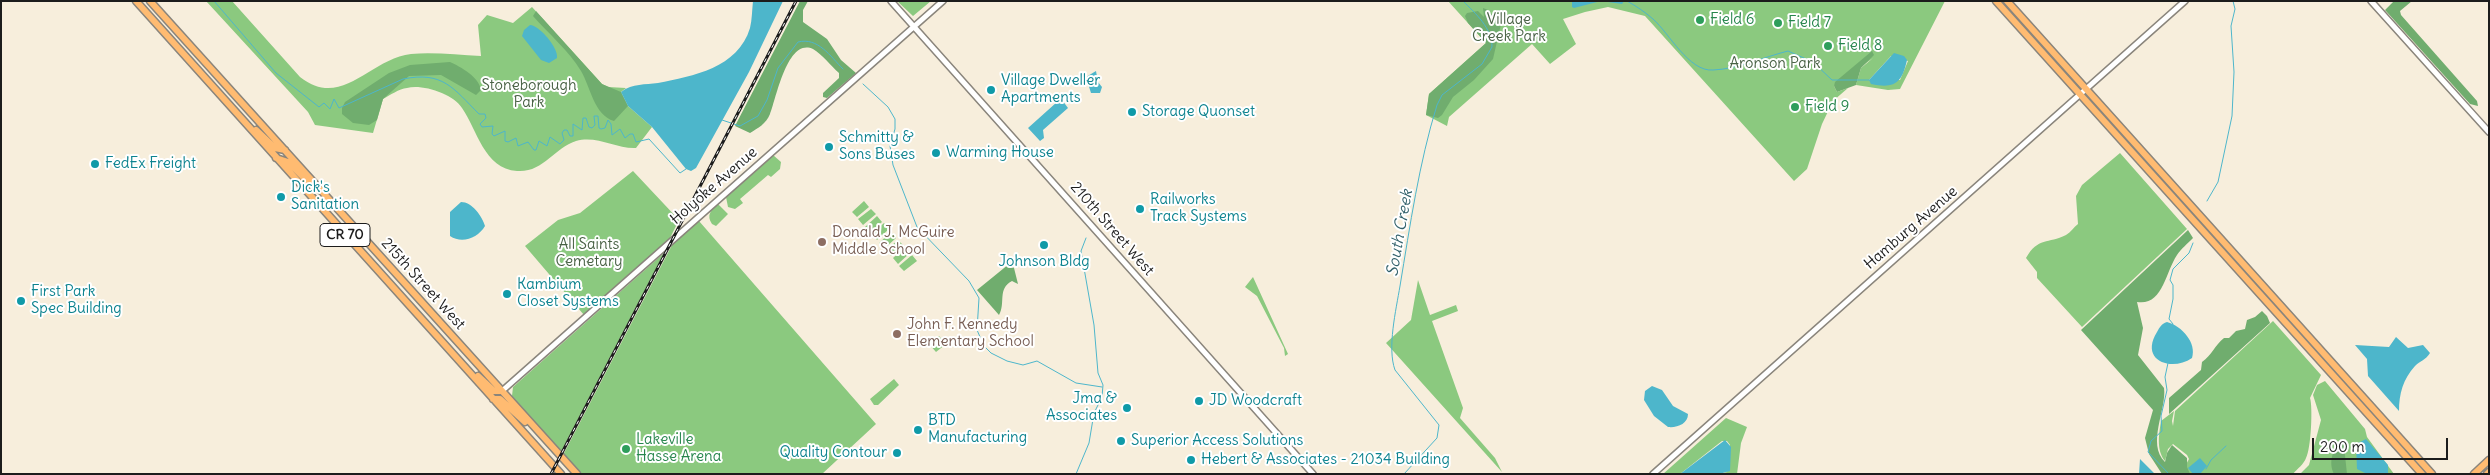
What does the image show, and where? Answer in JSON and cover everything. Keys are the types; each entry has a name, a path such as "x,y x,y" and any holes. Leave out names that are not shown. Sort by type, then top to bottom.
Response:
{"main road":[{"name":"215th Street West","path":"136,1 561,474"},
{"name":"215th Street West","path":"150,1 577,474"},
{"path":"1996,1 2084,93 2432,474"},
{"path":"2007,1 2084,93 2422,474"},
{"path":"234,112 275,148 285,150"},
{"path":"276,158 288,162 309,183 326,196"},
{"path":"449,350 463,360 494,391 502,391"},
{"path":"493,399 500,399 540,433"},
{"path":"2474,474 2489,460"}],"street":[{"name":"210th Street West","path":"891,1 1313,474"},
{"name":"Holyoke Avenue","path":"502,391 943,1"},
{"name":"Hamburg Avenue","path":"1653,474 2084,93 2185,1"},
{"path":"2371,1 2489,132"}],"green space":[{"name":"Stoneborough Park","path":"206,1 232,1 300,77 315,86 329,88 343,86 382,64 411,54 437,53 481,56 478,25 487,15 513,23 532,7 602,84 608,87 626,88 621,92 628,106 652,127 636,148 591,140 576,141 568,144 534,168 526,171 517,171 506,169 489,156 458,103 445,94 421,87 404,89 383,99 373,133 315,125 308,112"},
{"path":"800,1 808,1 803,10 803,22 827,39 841,60 856,73 827,98 823,97 823,93 839,78 839,73 813,49 804,48 796,52 784,72 770,114 761,125 750,133 735,126"},
{"path":"897,1 931,1 913,16"},
{"name":"Aronson Park","path":"1448,1 1945,1 1900,89 1888,90 1856,85 1861,68 1873,58 1834,86 1837,92 1848,88 1833,101 1822,124 1807,169 1794,181 1645,16 1608,7 1563,19 1576,44 1550,64 1532,44 1449,117 1447,126 1426,115 1429,94 1486,43","holes":["1891,56 1908,61 1900,80 1869,80"]},
{"path":"2394,1 2412,1 2400,11 2401,15 2477,101 2478,106 2470,104 2385,10"},
{"path":"1483,8 1488,10 1501,24 1493,59 1474,80 1453,97 1442,115 1438,118 1426,115 1429,94 1486,43 1468,23 1465,16 1467,13 1478,11 1484,17"},
{"path":"536,11 602,84 621,92 628,106 614,121 607,118 597,107 581,71 564,49 533,16"},
{"path":"1872,51 1874,55 1861,68 1856,85 1837,92 1834,86 1835,82"},
{"path":"450,62 464,70 477,81 481,90 476,95 441,75 409,76 383,99 377,120 369,125 353,123 342,114 345,102 389,73 410,65"},
{"path":"2120,153 2187,229 2082,327 2037,278 2037,272 2026,258 2030,251 2039,244 2066,235 2078,224 2076,196 2082,185"},
{"path":"773,155 781,162 780,169 771,177 768,175 740,199 743,203 735,209 728,207 726,197"},
{"name":"All Saints Cemetary","path":"633,171 679,220 670,238 584,315 525,246 558,220 580,213"},
{"path":"864,201 869,207 857,217 852,212"},
{"path":"718,204 728,214 716,226 710,221 709,215"},
{"path":"871,209 876,214 863,225 858,219"},
{"path":"877,216 882,222 870,233 865,227"},
{"path":"699,221 876,424 822,474 581,474 563,455 672,245"},
{"path":"884,223 889,229 877,240 872,234"},
{"path":"2188,230 2193,238 2177,255 2158,294 2146,302 2137,302 2143,328 2138,355 2164,388 2157,446 2165,462 2167,453 2172,445 2187,458 2187,467 2190,474 2162,474 2149,454 2145,438 2153,410 2081,330"},
{"path":"891,232 896,238 884,249 879,243"},
{"path":"898,240 903,245 891,256 886,250"},
{"path":"905,247 910,253 898,264 893,258"},
{"path":"664,253 561,452 512,396 513,387"},
{"path":"912,255 917,261 904,271 899,266"},
{"path":"1009,264 1014,268 1018,284 1012,281 1007,284 1003,292 999,315 977,290"},
{"path":"1253,277 1288,354 1285,356 1284,348 1257,296 1245,287"},
{"path":"1418,280 1430,315 1456,305 1458,311 1432,321 1463,408 1460,418 1495,458 1502,472 1386,343 1411,320"},
{"path":"2262,311 2270,323 2169,414 2169,398 2201,370 2202,362 2224,338 2229,338 2236,331 2245,329 2247,320 2255,317"},
{"path":"2273,321 2321,375 2310,398 2310,437 2308,453 2304,462 2293,474 2186,474 2184,468 2189,459 2187,455 2173,444 2168,449 2165,461 2159,447 2161,421 2174,411 2173,426 2175,411"},
{"path":"939,336 946,344 936,352 929,344"},
{"path":"894,379 899,385 878,405 874,405 870,399"},
{"path":"2325,381 2365,429 2367,437 2394,474 2300,474 2309,465 2321,420 2313,395 2317,385"},
{"path":"1726,418 1747,427 1741,443 1737,474 1719,474 1727,472 1730,445 1727,441 1722,441 1680,474 1663,474"},
{"path":"2341,440 2344,446 2347,474 2334,474 2331,460"}],"water":[{"path":"753,1 783,1 749,72 696,168 691,171 686,169 652,127 628,106 621,92 635,86 658,83 699,73 725,61 744,42 750,28"},
{"path":"1572,1 1601,1 1574,8 1572,7"},
{"path":"1601,1 1624,1 1622,4"},
{"path":"530,25 534,26 548,38 555,49 557,58 549,63 541,60 522,36 524,30"},
{"path":"1894,53 1904,56 1907,60 1900,79 1892,85 1871,84 1869,80"},
{"path":"1096,71 1098,82 1102,87 1100,93 1091,93 1086,77"},
{"path":"1062,100 1068,108 1043,130 1044,138 1040,141 1028,128 1057,102"},
{"path":"461,202 469,204 476,210 485,226 474,237 465,240 450,236 450,212"},
{"path":"2167,322 2178,327 2187,336 2192,347 2192,358 2176,364 2167,364 2155,357 2152,350 2153,342 2160,327"},
{"path":"2396,337 2408,348 2423,345 2430,353 2407,376 2401,393 2399,411 2368,376 2367,359 2355,345 2389,347"},
{"path":"1652,386 1662,390 1673,406 1688,414 1684,423 1675,427 1668,427 1654,416 1644,400 1645,391"},
{"path":"2366,439 2388,465 2388,474 2367,474 2357,469 2356,444"},
{"path":"1725,440 1731,447 1730,471 1719,474 1680,474"},
{"path":"2200,458 2207,466 2200,474 2193,474 2188,468"},
{"path":"2140,459 2155,474 2139,474"}],"waterway":[{"path":"214,1 276,73 319,107 324,103 330,109 334,99 339,108 403,79 428,77 454,89 479,114 485,114 486,118 480,124 482,127 493,126 492,134 494,136 505,131 505,141 508,142 516,138 518,146 528,142 536,150 539,141 547,146 550,137 560,144 564,140 562,133 564,130 567,130 570,136 573,136 573,124 582,130 583,118 586,118 589,127 592,128 595,125 594,116 598,116 599,128 605,128 608,120 611,124 612,135 620,129 625,138 633,134 636,142 649,139 680,173 686,169"},
{"name":"South Creek","path":"1404,474 1437,438 1439,425 1395,370 1392,351 1395,317 1420,172 1437,105 1442,95 1482,64 1492,47 1486,28 1478,16 1463,1"},
{"path":"1627,1 1653,19 1688,58 1704,69 1713,70 1732,67 1788,51 1813,62 1832,80 1869,80"},
{"path":"2207,201 2218,182 2232,116 2234,72 2231,26 2235,9 2233,1"},
{"path":"722,120 740,126 758,116 767,100 778,68 798,42 812,42 818,45 843,69"},
{"path":"863,84 888,107 895,119 895,129 890,146 893,165 917,227 969,281 979,298 977,330 984,346 991,353 1007,361 1023,365 1037,361 1076,383 1102,387"},
{"path":"1076,474 1089,443 1094,413 1102,397 1103,385 1098,373 1094,325 1081,251 1086,238"},
{"path":"2173,324 2169,319 2173,299 2173,285 2170,280 2173,269 2189,253 2193,243"},
{"path":"2168,363 2165,377 2167,390 2161,416 2162,431 2151,441 2148,452 2169,474"},
{"path":"2206,469 2211,460 2226,446"}],"railway":[{"path":"551,474 796,1"}],"place":[{"name":"Field 6","path":"1700,20"},
{"name":"Field 7","path":"1778,23"},
{"name":"Field 8","path":"1828,46"},
{"name":"Village Dweller Apartments","path":"991,90"},
{"name":"Field 9","path":"1795,107"},
{"name":"Storage Quonset","path":"1132,112"},
{"name":"Schmitty & Sons Buses","path":"829,147"},
{"name":"Warming House","path":"936,153"},
{"name":"FedEx Freight","path":"95,164"},
{"name":"Dick's Sanitation","path":"281,197"},
{"name":"Railworks Track Systems","path":"1140,209"},
{"name":"Donald J. McGuire Middle School","path":"822,242"},
{"name":"Johnson Bldg","path":"1044,245"},
{"name":"Kambium Closet Systems","path":"507,294"},
{"name":"First Park Spec Building","path":"21,301"},
{"name":"John F. Kennedy Elementary School","path":"897,334"},
{"name":"JD Woodcraft","path":"1199,401"},
{"name":"Jma & Associates","path":"1127,408"},
{"name":"BTD Manufacturing","path":"918,430"},
{"name":"Superior Access Solutions","path":"1121,441"},
{"name":"Lakeville Hasse Arena","path":"626,449"},
{"name":"Quality Contour","path":"897,453"},
{"name":"Hebert & Associates - 21034 Building","path":"1191,460"}],"park label":[{"name":"Village Creek Park","path":"1509,28"}]}
